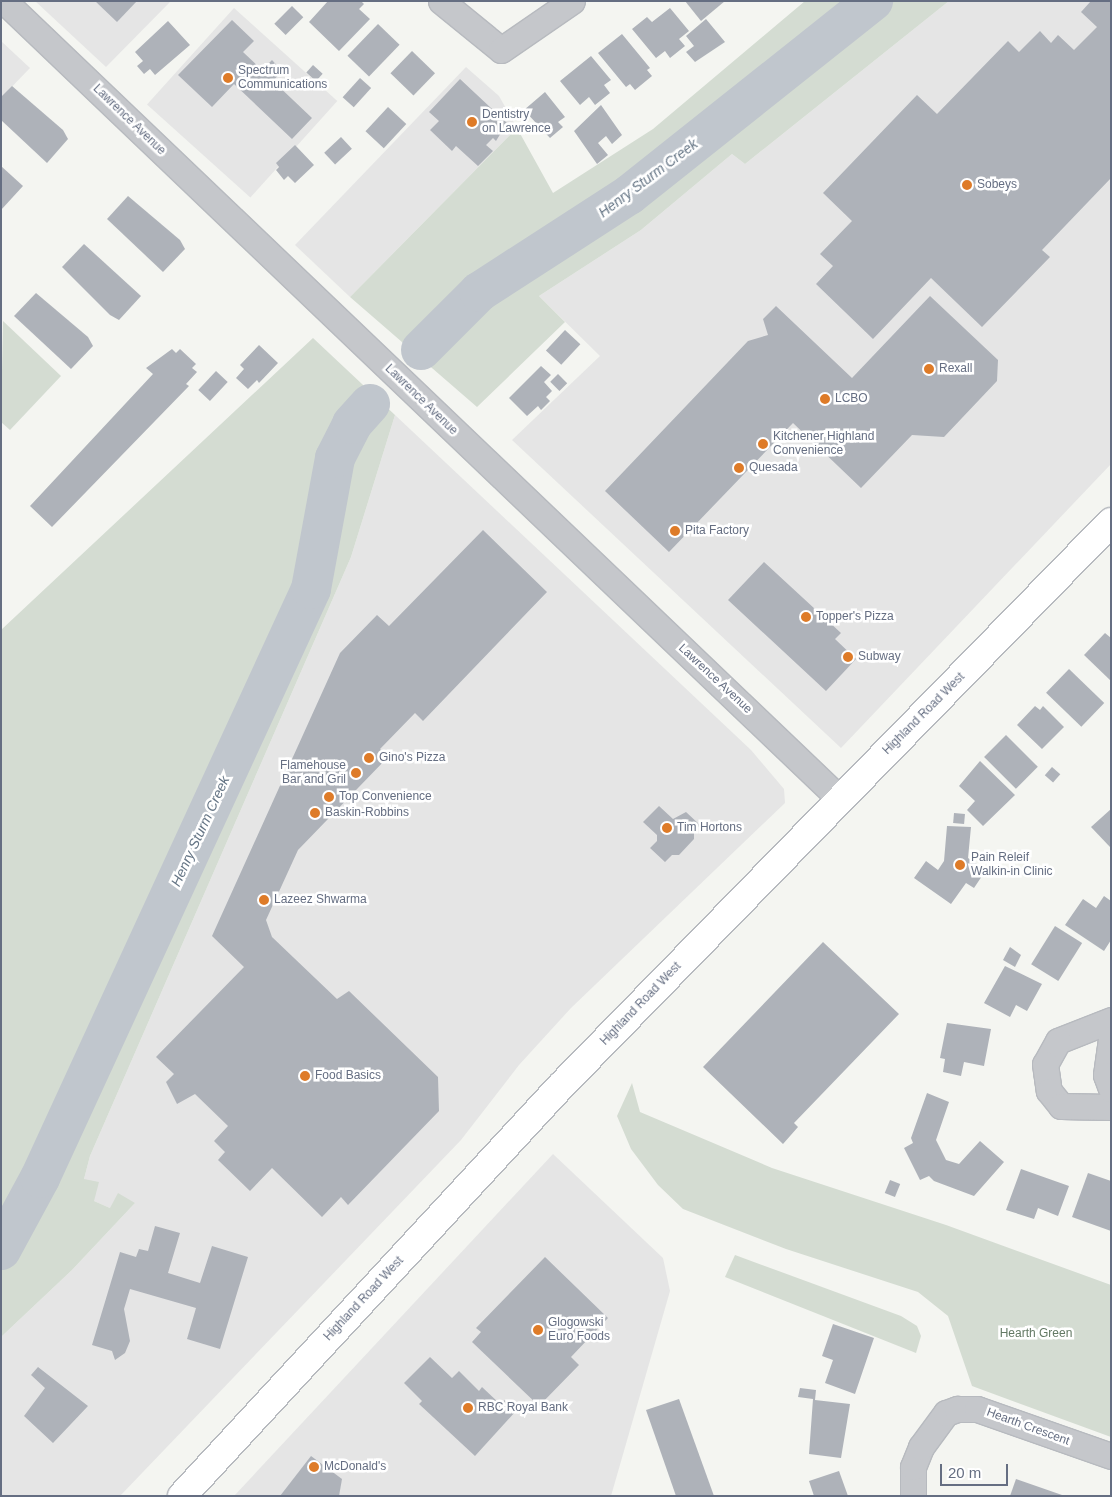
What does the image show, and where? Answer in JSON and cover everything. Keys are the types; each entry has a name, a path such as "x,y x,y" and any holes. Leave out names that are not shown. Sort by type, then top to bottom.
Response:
{"main road":[{"name":"Highland Road West","path":"182,1496 554,1094 1111,522"}],"street":[{"name":"Lawrence Avenue","path":"4,1 840,799"},
{"path":"442,1 501,50 572,1"},
{"path":"1111,1020 1058,1041 1045,1064 1049,1091 1061,1106 1111,1107"},
{"path":"1109,1042 1106,1075 1111,1089"},
{"name":"Hearth Crescent","path":"913,1496 914,1467 921,1447 946,1413 957,1409 978,1409 1111,1456"}],"shaded area":[{"path":"35,1 171,1 106,67"},
{"path":"949,1 1111,1 1111,464 841,748 512,440 600,356 539,296 641,230 732,154 745,164"},
{"path":"234,8 337,101 250,198 147,105"},
{"path":"1,41 30,68 1,98"},
{"path":"466,67 499,96 517,128 350,297 295,245"},
{"path":"395,415 751,750 784,789 785,803 571,1008 519,1065 461,1140 120,1496 1,1496 1,1337 72,1270 135,1203 110,1208 94,1201 84,1179 90,1156 351,557"},
{"path":"553,1154 663,1258 670,1291 611,1496 234,1496"}],"green space":[{"path":"805,1 949,1 745,164 732,154 641,230 539,296 565,322 477,407 350,297 517,128 553,193 653,129"},
{"path":"3,321 61,376 10,430 1,422"},
{"path":"313,338 395,415 351,557 90,1156 84,1179 99,1182 94,1201 110,1208 118,1193 135,1203 72,1270 1,1337 1,630"},
{"name":"Hearth Green","path":"632,1083 640,1112 772,1168 946,1225 1111,1285 1111,1437 972,1386 948,1316 918,1292 786,1249 683,1209 658,1185 631,1149 617,1116"},
{"path":"735,1255 901,1316 917,1326 921,1336 916,1353 725,1277"}],"building":[{"path":"95,1 137,1 117,22"},
{"path":"328,1 361,1 364,4 359,9 370,19 339,51 309,22"},
{"path":"685,1 725,1 701,21"},
{"name":"Sobeys","path":"1091,1 1111,1 1111,178 1042,250 1050,257 982,327 931,278 873,339 816,284 833,266 820,254 852,221 823,193 917,95 937,114 1008,41 1019,52 1040,31 1051,43 1058,35 1074,50 1097,27 1081,12"},
{"path":"292,6 303,17 286,35 274,24"},
{"path":"670,8 689,31 679,39 685,46 670,58 665,51 656,58 632,29 647,17 652,22"},
{"path":"706,19 725,42 695,62 686,52 694,46 686,36"},
{"name":"Spectrum Communications","path":"232,20 254,41 243,52 262,70 272,60 282,71 273,81 312,118 292,139 234,84 212,107 178,75"},
{"path":"168,21 190,45 155,75 150,69 144,74 137,66 143,61 135,52"},
{"path":"378,24 400,45 369,76 347,56"},
{"path":"622,34 650,68 647,70 652,76 635,90 630,84 626,87 598,53"},
{"path":"412,51 435,73 413,96 390,73"},
{"path":"591,56 611,80 604,85 610,93 595,105 589,97 580,105 560,81"},
{"path":"313,65 323,74 316,81 306,72"},
{"path":"360,78 371,88 354,107 343,97"},
{"name":"Dentistry on Lawrence","path":"460,79 507,123 496,141 493,138 486,145 493,151 478,166 456,146 452,151 430,130 439,121 429,112"},
{"path":"12,86 63,130 68,139 47,163 1,120 1,97"},
{"path":"545,92 565,117 558,122 563,127 550,138 524,110"},
{"path":"601,105 622,135 612,144 606,136 598,143 608,155 597,164 574,131"},
{"path":"388,107 406,124 384,148 365,131"},
{"path":"341,137 352,149 335,164 324,153"},
{"path":"295,145 314,165 295,183 288,176 284,180 276,170 279,167 276,163"},
{"path":"1,166 23,186 1,210"},
{"path":"128,196 180,240 185,249 163,272 107,219"},
{"path":"84,244 141,296 119,320 110,315 62,267"},
{"path":"36,293 88,337 93,346 71,369 14,316"},
{"path":"930,296 998,360 997,381 944,437 912,435 861,488 793,423 669,552 605,491 748,341 768,335 763,319 776,306 852,378"},
{"path":"565,330 580,344 561,365 546,350"},
{"path":"259,345 278,363 259,383 257,380 248,389 236,378 244,369 240,365"},
{"path":"172,349 176,353 180,349 196,364 192,368 197,372 186,384 189,386 52,527 30,506 153,374 146,368"},
{"path":"541,366 551,375 544,382 552,391 546,397 550,401 541,410 538,406 527,416 509,398"},
{"path":"216,371 228,382 210,401 198,390"},
{"path":"558,374 567,383 559,391 550,382"},
{"path":"483,530 547,592 423,721 415,713 380,749 388,757 298,850 266,920 272,937 337,999 349,991 438,1077 439,1111 348,1205 341,1197 322,1217 272,1168 250,1191 218,1160 225,1152 214,1141 228,1126 195,1094 177,1104 166,1082 174,1074 156,1057 244,967 212,936 340,653 377,615 389,626"},
{"path":"764,562 841,633 835,639 856,659 826,691 728,600"},
{"path":"1105,633 1111,638 1111,681 1084,655"},
{"path":"1069,669 1104,703 1081,727 1046,693"},
{"path":"1035,706 1040,710 1043,706 1064,727 1042,749 1017,725"},
{"path":"1006,735 1038,767 1016,789 984,757"},
{"path":"980,761 1015,795 983,826 967,810 975,801 959,786"},
{"path":"1052,767 1060,774 1053,783 1045,775"},
{"name":"Tim Hortons","path":"659,806 673,819 686,812 700,825 694,832 694,839 679,855 672,855 665,862 650,848 657,841 657,835 643,822"},
{"path":"1111,809 1111,846 1110,847 1091,827"},
{"path":"954,813 965,814 964,824 953,823"},
{"name":"Pain Releif Walkin-in Clinic","path":"947,826 971,827 968,858 986,870 974,888 966,883 951,904 914,878 926,861 938,870 944,861"},
{"path":"1104,896 1111,901 1111,940 1104,951 1065,925 1083,899 1096,908"},
{"path":"1055,926 1082,943 1058,981 1031,964"},
{"path":"823,942 899,1014 794,1123 798,1127 783,1144 703,1067"},
{"path":"1010,947 1021,955 1015,967 1003,960"},
{"path":"1005,966 1042,984 1027,1011 1016,1005 1010,1017 984,1003"},
{"path":"947,1023 991,1029 984,1066 964,1062 961,1076 943,1072 945,1059 940,1058"},
{"path":"927,1093 949,1102 936,1140 946,1160 959,1164 980,1141 1004,1162 974,1196 934,1181 929,1176 920,1180 904,1148 913,1143 911,1138"},
{"path":"1021,1169 1069,1186 1058,1216 1038,1208 1034,1219 1006,1210"},
{"path":"1088,1173 1111,1181 1111,1231 1072,1217"},
{"path":"890,1180 900,1184 895,1197 885,1193"},
{"path":"155,1226 180,1233 168,1273 200,1283 212,1246 248,1257 220,1349 187,1339 196,1308 130,1289 124,1309 130,1341 125,1353 115,1360 112,1351 92,1345 120,1252 136,1257 139,1249 148,1251"},
{"name":"Glogowski Euro Foods","path":"545,1257 608,1318 571,1357 579,1365 539,1406 472,1342 481,1332 476,1328"},
{"path":"833,1324 874,1338 855,1394 825,1383 833,1360 822,1356"},
{"name":"RBC Royal Bank","path":"430,1357 452,1378 459,1371 479,1391 482,1387 500,1404 505,1400 516,1411 475,1456 419,1404 422,1401 404,1383"},
{"path":"38,1367 88,1406 53,1443 24,1416 45,1388 31,1375"},
{"path":"800,1388 816,1390 815,1400 850,1404 841,1458 809,1454 813,1399 798,1397"},
{"path":"679,1399 714,1496 676,1496 646,1410"},
{"name":"McDonald's","path":"311,1456 342,1479 339,1496 280,1496"},
{"path":"839,1471 848,1496 814,1496 809,1481"},
{"path":"1016,1479 1062,1495 1062,1496 1010,1496"}],"waterway":[{"name":"Henry Sturm Creek","path":"421,350 479,292 629,195 873,1"},
{"name":"Henry Sturm Creek","path":"1,1250 40,1178 311,589 335,458 352,424 370,404"}],"place":[{"name":"Spectrum Communications","path":"228,78"},
{"name":"Dentistry on Lawrence","path":"472,122"},
{"name":"Sobeys","path":"967,185"},
{"name":"Rexall","path":"929,369"},
{"name":"LCBO","path":"825,399"},
{"name":"Kitchener Highland Convenience","path":"763,444"},
{"name":"Quesada","path":"739,468"},
{"name":"Pita Factory","path":"675,531"},
{"name":"Topper's Pizza","path":"806,617"},
{"name":"Subway","path":"848,657"},
{"name":"Gino's Pizza","path":"369,758"},
{"name":"Flamehouse Bar and Gril","path":"356,773"},
{"name":"Top Convenience","path":"329,797"},
{"name":"Baskin-Robbins","path":"315,813"},
{"name":"Tim Hortons","path":"667,828"},
{"name":"Pain Releif Walkin-in Clinic","path":"960,865"},
{"name":"Lazeez Shwarma","path":"264,900"},
{"name":"Food Basics","path":"305,1076"},
{"name":"Glogowski Euro Foods","path":"538,1330"},
{"name":"RBC Royal Bank","path":"468,1408"},
{"name":"McDonald's","path":"314,1467"}]}
